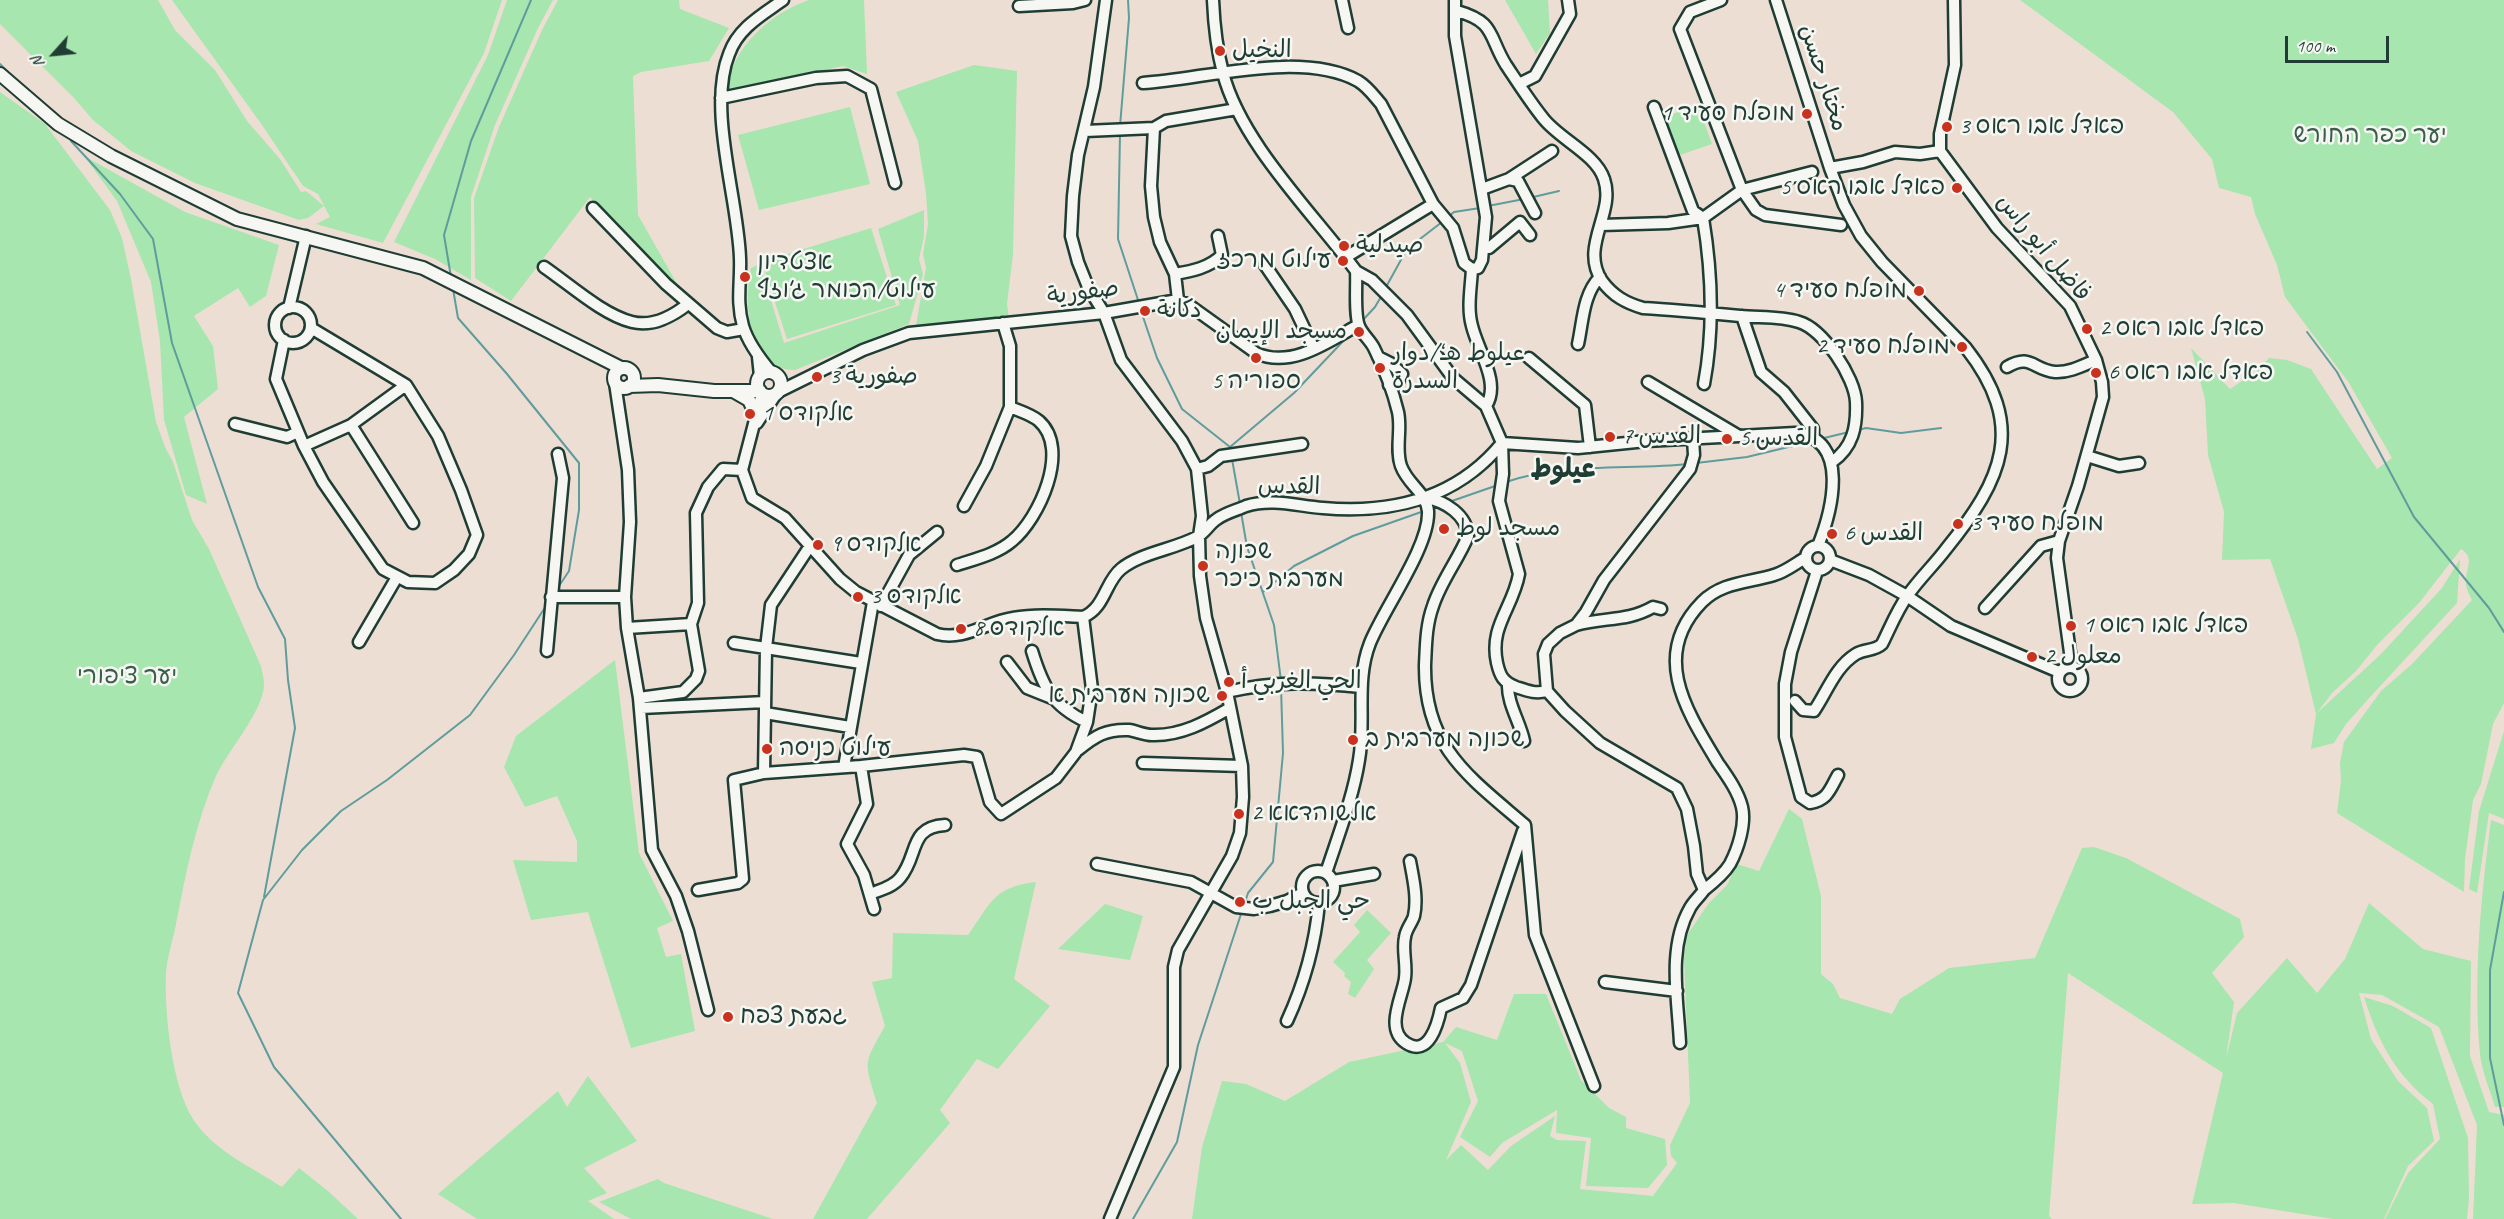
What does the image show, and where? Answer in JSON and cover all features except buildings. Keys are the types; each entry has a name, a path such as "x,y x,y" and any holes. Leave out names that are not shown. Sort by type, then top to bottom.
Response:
{"main road":[{"path":"0,74 58,123 111,156 237,219 423,268 580,348 623,379 714,391 761,392 769,396 777,393 781,383 767,376 714,391"},
{"path":"761,392 758,385 767,376"},
{"path":"734,392 748,400 756,415"}],"street":[{"path":"783,0 740,33 729,53 721,83 721,98 740,259 738,303 744,329 767,376 797,381"},
{"path":"1019,6 1073,3 1085,0"},
{"path":"1106,0 1085,130 1078,155 1072,196 1071,236 1088,287 1104,313 1121,360 1182,441 1197,469 1202,516 1199,536 1200,576 1206,618 1227,692 1242,766 1243,797 1240,834 1232,856 1178,950 1174,967 1174,1067 1110,1219"},
{"path":"1213,0 1223,74 1237,110 1266,157 1356,271 1372,280 1407,315 1453,378 1486,406 1502,443 1503,474 1499,501 1519,574 1517,586 1496,632 1494,646 1499,674 1508,684 1533,693 1547,691"},
{"path":"1342,0 1348,28"},
{"path":"1519,84 1535,75 1570,14 1568,0"},
{"path":"1721,0 1690,12 1680,29 1742,190 1756,210 1765,215 1841,225"},
{"name":"مختار حسن","path":"1776,0 1844,205 1861,236 1978,363 1998,401 2003,424 2002,447 1997,467 1973,512 1907,596 1882,644 1875,649 1856,654 1838,670 1814,711 1803,710 1795,701"},
{"path":"1830,168 1863,162 1895,152 1920,154 1940,152 1940,134 1955,66 1954,0"},
{"path":"1143,83 1275,66 1298,67 1332,73 1358,81 1370,90 1381,104 1433,204 1453,228 1464,263 1472,269 1478,268 1484,248 1486,217 1455,36 1456,5"},
{"path":"1456,5 1488,27 1505,63 1544,120 1600,169 1606,190 1601,225 1593,253 1600,277 1613,293 1643,308 1801,322 1816,332 1827,345 1848,374 1856,398 1856,423 1852,439 1844,453 1832,462"},
{"path":"721,98 816,78 846,75 871,89 895,183"},
{"path":"1654,107 1694,211 1703,218 1710,260 1710,313 1704,384"},
{"path":"1085,130 1154,128 1166,121 1237,110"},
{"path":"1154,128 1151,186 1154,217 1160,242 1175,274 1178,300 1189,305 1256,353 1268,359 1299,355 1358,325"},
{"path":"1482,189 1509,179 1552,152"},
{"name":"فاضل أبو راس","path":"1940,152 1997,228 2070,306 2096,360 2102,382 2103,397 2059,541 2058,576 2073,667"},
{"path":"1601,225 1668,223 1703,218 1742,190 1812,172"},
{"path":"1509,179 1518,181 1535,213"},
{"path":"1346,257 1433,204"},
{"path":"593,208 666,284 717,328 727,332 744,329"},
{"path":"1484,248 1489,248 1520,222 1530,235"},
{"path":"289,308 306,236"},
{"path":"1175,274 1200,269 1216,261 1222,255 1218,236"},
{"path":"1264,265 1295,309 1314,349"},
{"path":"544,267 609,311 633,322 657,321 675,315 688,304"},
{"path":"1472,269 1469,307 1471,325 1492,385 1492,397 1486,406"},
{"path":"1356,271 1358,325 1378,357 1398,413 1398,453 1401,466 1408,482 1426,498 1438,500 1461,517 1467,526 1468,536 1434,603 1428,620 1425,682 1432,723 1467,776 1525,825 1535,935 1594,1086"},
{"path":"1578,344 1588,295 1591,286 1600,277"},
{"name":"صفورية","path":"777,393 863,350 909,333 1104,313 1178,300"},
{"path":"295,307 306,312 311,328 306,339 295,343 284,340 276,331 276,319 279,314 295,307"},
{"path":"1742,316 1761,372 1784,392 1813,429 1813,436"},
{"path":"964,506 986,466 1010,407 1010,346 1003,323"},
{"path":"284,340 276,380 304,446 323,482 383,569 408,582 435,583 454,570 468,554 477,535 438,436 406,385 311,328"},
{"path":"1378,357 1390,363 1402,375 1402,379 1397,384 1389,385"},
{"path":"1529,358 1585,405 1590,447"},
{"path":"2007,367 2018,360 2025,360 2054,372 2066,371 2096,360"},
{"path":"623,379 621,417 628,470 630,522 625,597 627,628 640,703 652,850 676,897 688,931 708,1010"},
{"path":"1648,382 1739,436"},
{"path":"304,446 351,425 406,385"},
{"path":"761,392 742,470 752,498 785,518 840,579 877,604 937,634 949,637 962,635 1011,618 1083,617 1092,689 1087,722 1076,752"},
{"path":"752,431 777,393"},
{"path":"957,565 983,557 1011,543 1027,527 1046,491 1053,452 1047,431 1040,421 1010,407"},
{"path":"235,424 287,437 298,432"},
{"path":"351,425 412,523"},
{"path":"1502,443 1590,447 1646,441 1795,433 1813,436 1822,444 1832,462 1833,495 1827,523 1818,546"},
{"path":"1576,625 1604,580 1690,469 1694,455 1694,439"},
{"name":"القدس","path":"1083,617 1094,611 1114,576 1127,564 1199,536 1217,518 1261,502 1362,509 1394,506 1426,498 1476,471 1502,443"},
{"path":"1197,469 1208,466 1221,456 1302,444"},
{"path":"547,651 563,478 558,454"},
{"path":"2086,456 2119,466 2139,463"},
{"path":"640,703 683,692 696,679 699,671 691,624 698,603 696,513 708,488 723,469 742,470"},
{"path":"1374,874 1330,877 1316,871 1307,874 1302,883 1303,893 1309,901 1318,903 1331,896 1330,877 1359,760 1361,687 1370,644 1410,568 1427,529 1426,498"},
{"path":"844,766 861,663 877,604 909,555 937,532"},
{"path":"1985,608 2041,546 2059,541"},
{"path":"764,772 766,648 771,605 810,546"},
{"path":"1680,1043 1676,961 1679,934 1690,908 1704,890 1716,881 1730,865 1743,820 1737,793 1686,705 1676,667 1678,636 1689,617 1704,600 1725,587 1743,580 1773,575 1805,558 1809,549 1818,546 1829,552 1830,560 1826,568 1817,571"},
{"path":"1805,558 1809,566 1817,571"},
{"path":"1830,560 1869,575 1907,596 1951,626 2059,672"},
{"path":"1817,571 1787,667 1785,737 1801,796 1810,803 1820,801 1828,794 1838,775"},
{"path":"358,642 397,577"},
{"path":"551,597 625,597"},
{"path":"1661,609 1653,607 1641,614 1617,620 1594,620 1560,633 1548,644 1544,654 1547,691 1600,743 1677,788 1687,809 1697,874 1704,890"},
{"path":"627,628 691,624"},
{"path":"734,643 861,663"},
{"path":"1032,651 1045,688 1052,698 1070,714 1087,722"},
{"path":"1007,662 1027,688 1052,698"},
{"path":"2065,667 2073,667 2080,672 2081,684 2076,690 2068,691 2061,687 2057,680 2059,672 2065,667"},
{"path":"1227,692 1291,682 1361,687"},
{"path":"1508,684 1508,693 1524,741"},
{"path":"640,703 765,702"},
{"path":"698,890 738,883 742,879 734,780 764,772 861,766 964,755 977,757 990,801 1001,814 1056,778 1076,752 1098,733 1129,730 1151,735 1179,732 1200,726 1230,708"},
{"path":"765,713 850,727"},
{"path":"1143,763 1242,766"},
{"path":"861,766 867,804 847,844 848,849 859,863 874,909"},
{"path":"870,894 898,880 907,868 917,839 925,829 932,825 945,825"},
{"path":"1410,861 1415,890 1414,915 1405,934 1405,978 1396,1021 1402,1039 1414,1046 1431,1039 1436,1030 1441,1008 1463,998 1471,985 1525,825"},
{"path":"1097,864 1191,882 1236,907 1254,909 1287,901 1303,893"},
{"path":"1287,1021 1302,988 1311,956 1318,903"},
{"path":"1605,982 1677,991"}],"green space":[{"path":"0,0 158,0 175,30 215,70 247,121 280,159 301,192 306,191 324,206 308,218 299,220 195,183 131,151 93,120 0,24"},
{"path":"172,0 502,0 484,53 383,243 316,224 330,217 318,194 303,186"},
{"path":"507,0 553,0 538,28 495,125 471,197 471,280 435,259 394,242 488,55"},
{"path":"558,0 679,0 680,9 729,28 709,61 641,72 633,76 638,215 680,289 590,197 511,301 475,278 474,198 499,127 542,30"},
{"path":"809,0 864,0 867,74 843,66 740,89 727,89 730,74 737,59 756,34 781,13"},
{"path":"1505,0 1548,0 1550,33 1536,54"},
{"name":"יער כפר החורש","path":"2020,0 2504,0 2504,703 2493,724 2481,784 2473,800 2465,859 2464,892 2337,813 2341,781 2340,763 2344,742 2381,691 2412,664 2472,600 2466,583 2468,556 2461,549 2419,603 2378,644 2356,671 2332,693 2317,713 2381,654 2442,588 2460,559 2457,603 2346,724 2334,743 2311,749 2316,714 2298,639 2270,559 2222,560 2224,512 2208,455 2205,399 2191,348 2230,389 2257,371 2269,358 2287,360 2311,369 2377,469 2392,458 2349,383 2285,297 2277,265 2255,214 2251,197 2219,188 2212,159 2173,112"},
{"path":"974,65 1017,71 1013,254 1007,304 1009,319 916,326 926,268 923,254 928,224 926,193 918,141 896,92"},
{"name":"יער ציפורי","path":"0,92 45,124 110,210 122,238 131,279 156,422 173,462 192,520 209,549 261,666 263,677 264,684 258,706 216,776 202,812 169,955 166,973 166,1007 171,1048 180,1088 193,1119 222,1149 282,1187 299,1168 358,1219 0,1219"},
{"path":"1698,105 1712,144 1677,156 1664,117"},
{"path":"850,107 870,184 759,210 738,135"},
{"path":"84,156 185,212 279,245 266,296 250,307 238,288 194,316 213,346 218,389 184,417 207,504 186,495 164,420 160,341 151,282 117,201"},
{"path":"924,210 924,236 919,259 923,274 909,324 795,370 779,367 767,359 758,347 749,316 751,268 760,264 784,343 900,305 878,229"},
{"path":"871,228 896,305 787,339 762,262"},
{"path":"615,660 639,853 673,921 657,928 666,957 681,954 695,1031 631,1048 588,912 531,920 513,860 577,862 577,841 557,796 525,807 504,767 516,736"},
{"path":"2504,731 2504,819 2489,813 2477,893 2469,889 2479,811"},
{"path":"1789,809 1802,819 1821,896 1821,974 1833,984 1840,998 1892,1014 1900,999 1949,968 2035,958 2082,848 2094,847 2126,858 2240,919 2244,937 2212,973 2234,1002 2226,1059 2237,1013 2287,958 2317,993 2345,959 2369,903 2423,949 2471,961 2470,1056 2489,1112 2504,1115 2504,1219 2473,1219 2477,1125 2439,1027 2382,995 2359,993 2371,1039 2398,1081 2427,1108 2434,1141 2408,1166 2384,1219 2333,1219 2234,1203 2192,1204 2223,1073 2068,973 2049,1216 2052,1219 1192,1219 1202,1147 1222,1081 1246,1084 1285,1101 1349,1062 1443,1042 1456,1027 1497,1040 1514,994 1546,994 1581,1080 1609,1108 1626,1117 1626,1128 1665,1139 1667,1165 1648,1188 1586,1186 1591,1138 1556,1133 1557,1110 1502,1143 1490,1157 1460,1137 1478,1101 1462,1051 1445,1043 1460,1063 1471,1102 1446,1160 1461,1145 1488,1170 1511,1146 1555,1116 1550,1136 1557,1140 1586,1141 1580,1189 1653,1196 1677,1163 1671,1156 1670,1145 1690,1103 1684,958 1687,935 1709,903 1727,885 1737,864 1759,871"},
{"path":"2491,820 2504,825 2504,1107 2495,1107 2486,1081 2480,1054 2478,1025 2479,937"},
{"path":"1036,882 1014,979 1050,1006 998,1069 977,1059 940,1110 950,1123 867,1219 813,1219 877,1103 868,1063 869,1056 885,1026 872,982 892,978 893,933 968,935 995,898 1010,888"},
{"path":"1105,904 1143,916 1130,960 1058,949"},
{"path":"1367,910 1391,933 1367,960 1374,969 1355,998 1348,994 1351,982 1333,962 1360,932 1354,925"},
{"path":"2364,997 2393,1006 2431,1028 2468,1138 2467,1219 2385,1219 2408,1173 2440,1139 2433,1104 2398,1069 2382,1043"},
{"path":"588,1076 637,1141 584,1168 607,1193 588,1201 614,1219 477,1219 438,1194 558,1091 567,1107"},
{"path":"658,1179 664,1183 773,1219 631,1219 599,1202"}],"waterway":[{"path":"451,277 444,235 471,141 531,0"},
{"path":"1120,126 1129,18 1128,0"},
{"path":"0,64 15,79"},
{"path":"1120,134 1118,239 1139,303"},
{"path":"71,141 120,194 153,239 172,343 258,587 285,639 295,728 264,897"},
{"path":"1529,198 1559,191"},
{"path":"1488,206 1524,199"},
{"path":"1448,217 1454,212 1480,208"},
{"path":"1386,287 1407,249 1442,222"},
{"path":"453,289 458,318 579,463 579,510 569,571 557,589"},
{"path":"1362,321 1382,295"},
{"path":"1141,311 1157,358 1182,409 1230,447 1230,451"},
{"path":"2307,332 2337,372 2414,517 2489,608 2504,632"},
{"path":"1230,447 1294,393 1348,336"},
{"path":"1858,430 1866,428 1901,433 1941,428"},
{"path":"1820,439 1849,432"},
{"path":"1696,463 1747,457 1809,442"},
{"path":"1232,459 1240,504"},
{"path":"1506,482 1549,472 1688,464"},
{"path":"1449,502 1498,485"},
{"path":"1263,592 1294,566 1353,536 1424,511"},
{"path":"1241,512 1247,547 1274,625 1281,681"},
{"path":"401,1219 274,1067 238,993 263,900 302,850 341,811 387,780 470,715 546,606"},
{"path":"1244,905 1248,893 1273,862 1283,753 1281,687"},
{"path":"2504,892 2490,970 2490,1058 2504,1125"},
{"path":"1133,1219 1177,1142 1198,1045 1242,911"}],"place":[{"name":"النخيل","path":"1220,51"},
{"name":"מופלח סעיד 1","path":"1807,114"},
{"name":"פאדל אבו ראס 3","path":"1947,127"},
{"name":"פאדל אבו ראס 5","path":"1957,188"},
{"name":"صيدلية","path":"1344,246"},
{"name":"עילוט מרכז","path":"1343,261"},
{"name":"אצטדיון עילוט/הכומר ג׳וזף","path":"745,277"},
{"name":"מופלח סעיד 4","path":"1919,291"},
{"name":"دكانة","path":"1145,311"},
{"name":"פאדל אבו ראס 2","path":"2087,329"},
{"name":"مسجد الإيمان","path":"1359,332"},
{"name":"מופלח סעיד 2","path":"1962,347"},
{"name":"ספוריה 5","path":"1256,358"},
{"name":"عيلوط هـ‘/دوار السدرة","path":"1380,368"},
{"name":"פאדל אבו ראס 6","path":"2096,373"},
{"name":"صفورية 3","path":"817,377"},
{"name":"אלקודס 1","path":"750,414"},
{"name":"القدس 7","path":"1610,437"},
{"name":"القدس 5","path":"1727,439"},
{"name":"מופלח סעיד 3","path":"1958,524"},
{"name":"مسجد لوط","path":"1444,529"},
{"name":"القدس 6","path":"1832,534"},
{"name":"אלקודס 9","path":"818,545"},
{"name":"שכונה מערבית כיכר","path":"1203,566"},
{"name":"אלקודס 3","path":"858,597"},
{"name":"פאדל אבו ראס 1","path":"2071,626"},
{"name":"אלקודס 8","path":"961,629"},
{"name":"معلول 2","path":"2032,657"},
{"name":"الحي الغربي أ","path":"1229,682"},
{"name":"שכונה מערבית א","path":"1222,696"},
{"name":"שכונה מערבית ב","path":"1353,740"},
{"name":"עילוט כניסה","path":"767,749"},
{"name":"אלשוהדאא 2","path":"1239,814"},
{"name":"حي الجبل ب","path":"1240,902"},
{"name":"גבעת צפח","path":"728,1017"}],"district":[{"name":"عيلوط","path":"1563,470"}]}
